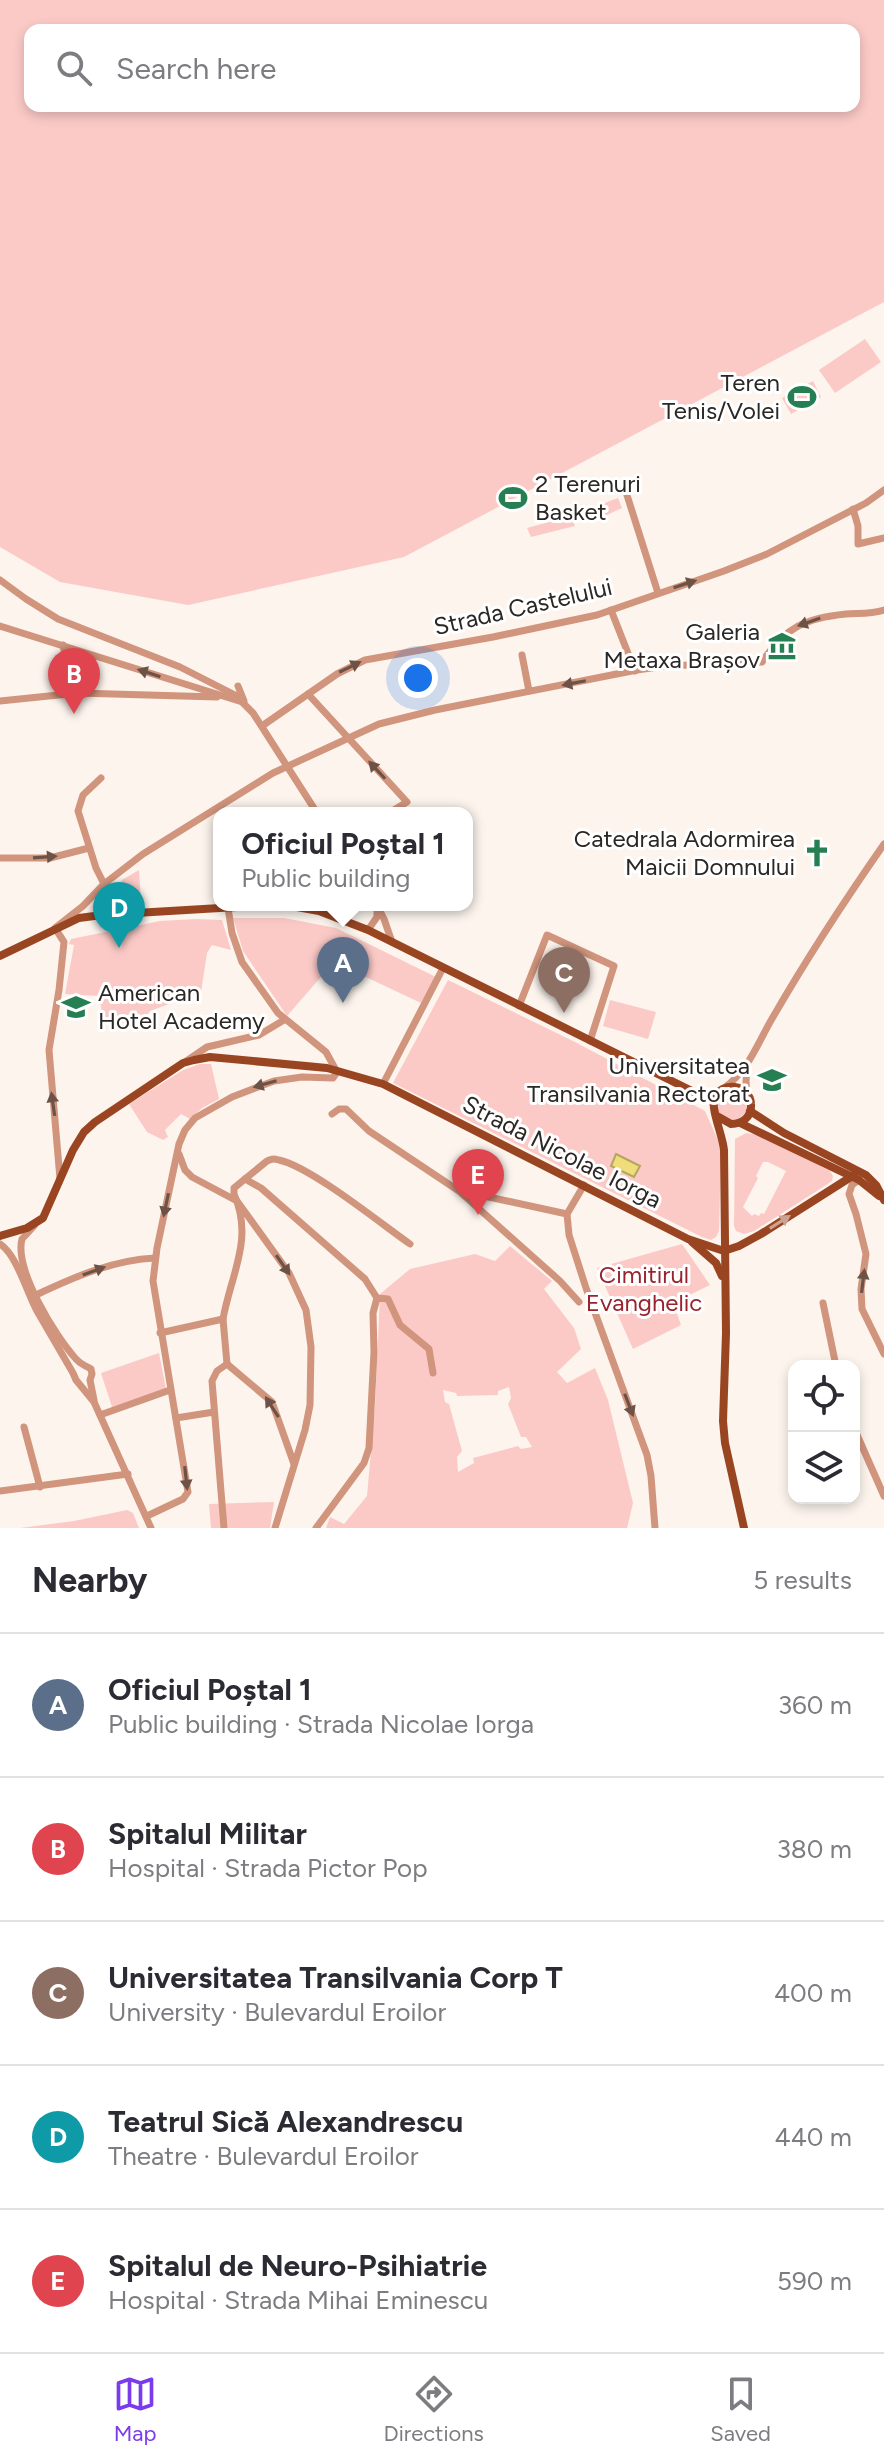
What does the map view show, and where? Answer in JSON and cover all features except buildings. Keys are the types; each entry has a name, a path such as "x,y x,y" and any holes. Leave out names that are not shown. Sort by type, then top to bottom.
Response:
{"main road":[{"path":"0,956 79,918 213,909"},
{"path":"319,911 368,930 702,1096 709,1097 739,1087 747,1094 750,1111 727,1138 724,1150"},
{"name":"Strada Nicolae Iorga","path":"183,1063 210,1057 337,1070 383,1084 688,1239 724,1251"},
{"path":"0,1236 36,1225 46,1214 73,1150 91,1125 183,1063"},
{"path":"720,1092 713,1105 724,1150 723,1430 744,1528"},
{"path":"750,1111 840,1167"},
{"path":"717,1116 726,1123 738,1124 871,1179 884,1199"},
{"path":"833,1187 840,1167"},
{"path":"724,1251 761,1234 856,1175"},
{"path":"688,1239 716,1263 725,1281"}],"street":[{"name":"Strada Castelului","path":"262,726 337,674 365,660 493,637 611,610 767,554 884,490"},
{"path":"626,492 658,593"},
{"path":"853,509 858,526 858,544 884,538"},
{"path":"0,580 58,619 180,667 232,693 245,703"},
{"path":"611,610 635,671"},
{"path":"221,807 287,767 390,720 665,666 762,662 782,637 804,622 884,610"},
{"path":"0,626 245,703"},
{"path":"63,645 73,693"},
{"path":"522,655 529,691"},
{"path":"238,686 245,703 313,807"},
{"path":"0,701 73,693 224,697"},
{"path":"308,694 407,802 399,807"},
{"path":"101,778 83,795 78,805 89,848 110,906 134,913"},
{"path":"60,1181 60,1153 49,1061 64,942 55,928 143,854 213,812"},
{"path":"720,1092 748,1066 772,1018 884,844"},
{"path":"0,858 50,858 89,848"},
{"path":"147,1516 183,1499 188,1492 153,1291 155,1258 181,1139 195,1118 232,1097 274,1081 302,1077 333,1078 337,1070 326,1052 284,1020 242,962 228,911"},
{"path":"368,930 377,917 377,911"},
{"path":"380,911 392,942"},
{"path":"519,1006 547,935 614,966 590,1041"},
{"path":"383,1084 443,968"},
{"path":"183,1063 207,1047 259,1035 284,1020"},
{"path":"747,1094 748,1066"},
{"path":"332,1114 346,1109 369,1131 459,1191 560,1281 579,1302"},
{"path":"178,1152 185,1170 192,1177 237,1201 289,1273 306,1310 312,1381 307,1417 275,1528"},
{"path":"294,1464 272,1402 227,1364 223,1319 244,1229 234,1188 267,1161 281,1160 313,1176 410,1244"},
{"path":"856,1175 849,1194 866,1254 861,1289 862,1309 884,1354"},
{"path":"245,1179 261,1188 365,1279 377,1298 373,1313 369,1448 364,1463 316,1528"},
{"path":"584,1185 567,1214 569,1235 647,1455 655,1528"},
{"path":"459,1191 567,1214"},
{"path":"36,1225 22,1239 20,1251 36,1295 58,1334 81,1365 91,1369 94,1402"},
{"path":"0,1244 15,1264 37,1312 76,1380 94,1402 151,1528"},
{"path":"36,1295 102,1267 155,1258"},
{"path":"377,1298 388,1299 400,1325 429,1349 433,1373"},
{"path":"823,1303 835,1360"},
{"path":"160,1333 223,1319"},
{"path":"224,1528 213,1377 227,1364"},
{"path":"73,1373 81,1365"},
{"path":"80,1383 90,1380"},
{"path":"100,1415 170,1390"},
{"path":"176,1418 214,1412"},
{"path":"24,1427 40,1487"},
{"path":"856,1432 884,1496"},
{"path":"0,1491 128,1474"}],"green space":[{"path":"0,0 884,0 884,302 404,557 188,605 60,582 0,547"},
{"path":"865,339 881,362 835,393 819,370"},
{"name":"Teren Tenis/Volei","path":"813,381 821,397 791,414 782,398"},
{"path":"618,498 622,508 596,520 591,508"},
{"path":"571,516 575,526 531,537 527,528"},
{"path":"139,870 141,904 118,903 114,895 122,880"},
{"path":"233,918 284,918 336,928 436,977 421,1003 334,962 287,1016 243,951"},
{"path":"222,920 231,950 212,945 207,953 201,992 150,1011 142,1022 104,1023 99,996 65,994 74,945 69,944 71,939 160,921"},
{"path":"448,980 575,1042 705,1111 721,1147 719,1231 716,1237 711,1240 702,1237 393,1083"},
{"path":"610,1000 656,1012 648,1039 603,1026"},
{"path":"211,1064 219,1099 190,1119 181,1114 165,1130 168,1137 163,1140 147,1132 129,1104 183,1070"},
{"path":"732,1090 742,1095 747,1105 742,1115 732,1120 722,1115 717,1105 722,1095"},
{"path":"746,1133 776,1143 830,1171 832,1181 754,1231 744,1234 736,1231 735,1139","holes":["763,1162 786,1171 764,1214 752,1216 743,1207"]},
{"name":"Cimitirul Evanghelic","path":"682,1244 710,1285 673,1303 681,1325 633,1349 597,1268"},
{"path":"510,1246 552,1281 544,1289 574,1328 581,1349 557,1372 567,1383 595,1368 608,1400 633,1503 627,1528 326,1528 330,1517 344,1524 367,1496 380,1294 410,1269 475,1254 495,1261","holes":["509,1387 511,1398 508,1404 521,1437 526,1437 532,1447 521,1449 518,1446 473,1458 474,1463 458,1472 457,1457 462,1451 443,1390 457,1396 498,1395 498,1391"]},
{"path":"159,1353 166,1389 112,1407 101,1373"},
{"path":"274,1502 270,1528 211,1528 209,1504"},
{"path":"127,1510 133,1513 139,1528 20,1528 74,1521"}],"shaded area":[{"path":"616,1154 640,1166 634,1177 611,1166"}],"place":[{"name":"Teren Tenis/Volei","path":"802,397"},
{"name":"2 Terenuri Basket","path":"513,498"},
{"name":"Galeria Metaxa Brașov","path":"782,646"},
{"name":"Spitalul Militar","path":"74,714"},
{"name":"Catedrala Adormirea Maicii Domnului","path":"817,853"},
{"name":"Teatrul Sică Alexandrescu","path":"119,948"},
{"name":"Oficiul Poștal 1","path":"343,1003"},
{"name":"American Hotel Academy","path":"76,1007"},
{"name":"Universitatea Transilvania Corp T","path":"564,1013"},
{"name":"Universitatea Transilvania Rectorat","path":"772,1080"},
{"name":"Spitalul de Neuro-Psihiatrie","path":"478,1215"}]}
